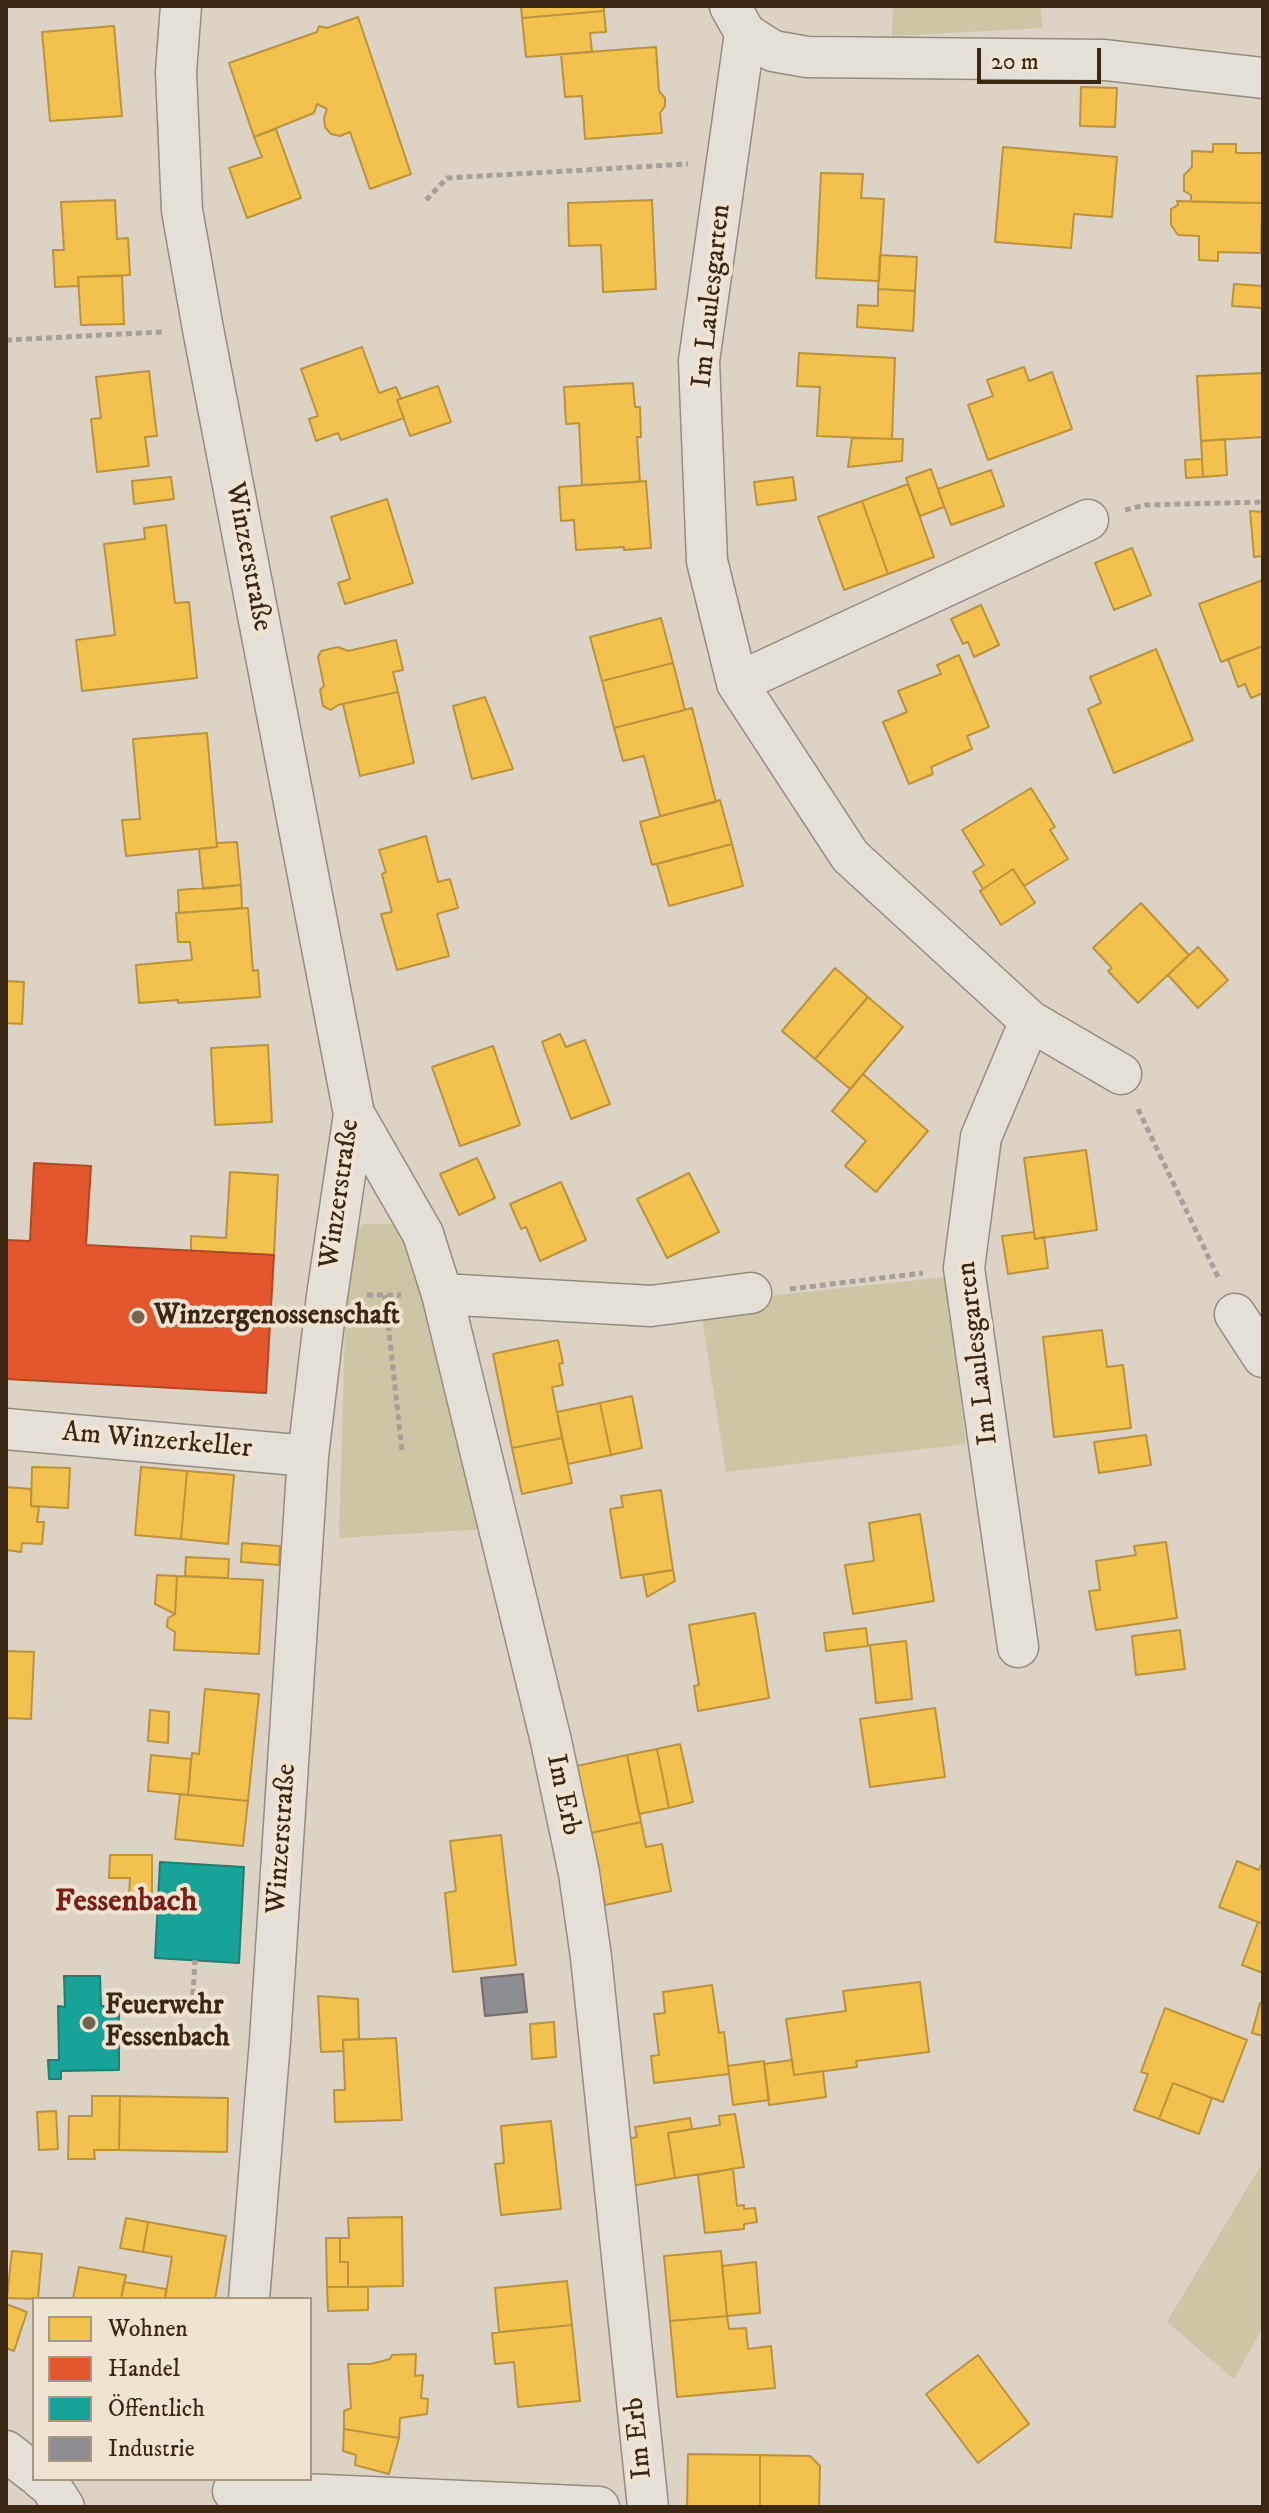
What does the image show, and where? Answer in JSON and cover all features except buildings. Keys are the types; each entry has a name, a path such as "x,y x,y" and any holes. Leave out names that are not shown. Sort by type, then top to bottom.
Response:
{"street":[{"name":"Winzerstraße","path":"181,6 176,72 182,210 354,1114 327,1296 308,1456 270,2041 249,2297"},
{"path":"737,19 773,51 807,57 1105,60 1263,78"},
{"name":"Im Laulesgarten","path":"737,19 728,162 699,361 707,561 737,683 850,856 1030,1021 1121,1074"},
{"path":"737,683 1088,520"},
{"name":"Im Laulesgarten","path":"1018,1647 964,1268 981,1137 1030,1021"},
{"name":"Im Erb","path":"354,1114 423,1234 426,1294 551,1741 579,1873 591,1957 648,2507"},
{"path":"426,1294 651,1306 751,1293"},
{"path":"1235,1314 1263,1357"},
{"name":"Am Winzerkeller","path":"6,1429 308,1456"},
{"path":"6,2451 32,2471"},
{"path":"44,2481 64,2507"},
{"path":"230,2492 599,2507"}],"path":[{"path":"426,200 447,178 728,162"},
{"path":"6,340 203,329"},
{"path":"1088,520 1146,505 1263,502"},
{"path":"1121,1074 1235,1314"},
{"path":"751,1293 964,1268"},
{"path":"358,1295 426,1294"},
{"path":"385,1295 402,1451"},
{"path":"193,1995 195,1960"}],"shaded area":[{"path":"893,6 1040,6 1043,28 892,36"},
{"path":"363,1224 394,1224 413,1243 483,1529 339,1538 347,1257 351,1236"},
{"path":"946,1277 966,1444 726,1472 701,1312 777,1295"},
{"path":"1263,2162 1263,2327 1234,2379 1167,2322"}],"place":[{"name":"Winzergenossenschaft","path":"138,1317"},
{"name":"Feuerwehr Fessenbach","path":"89,2023"}],"district":[{"name":"Fessenbach","path":"126,1903"}]}
